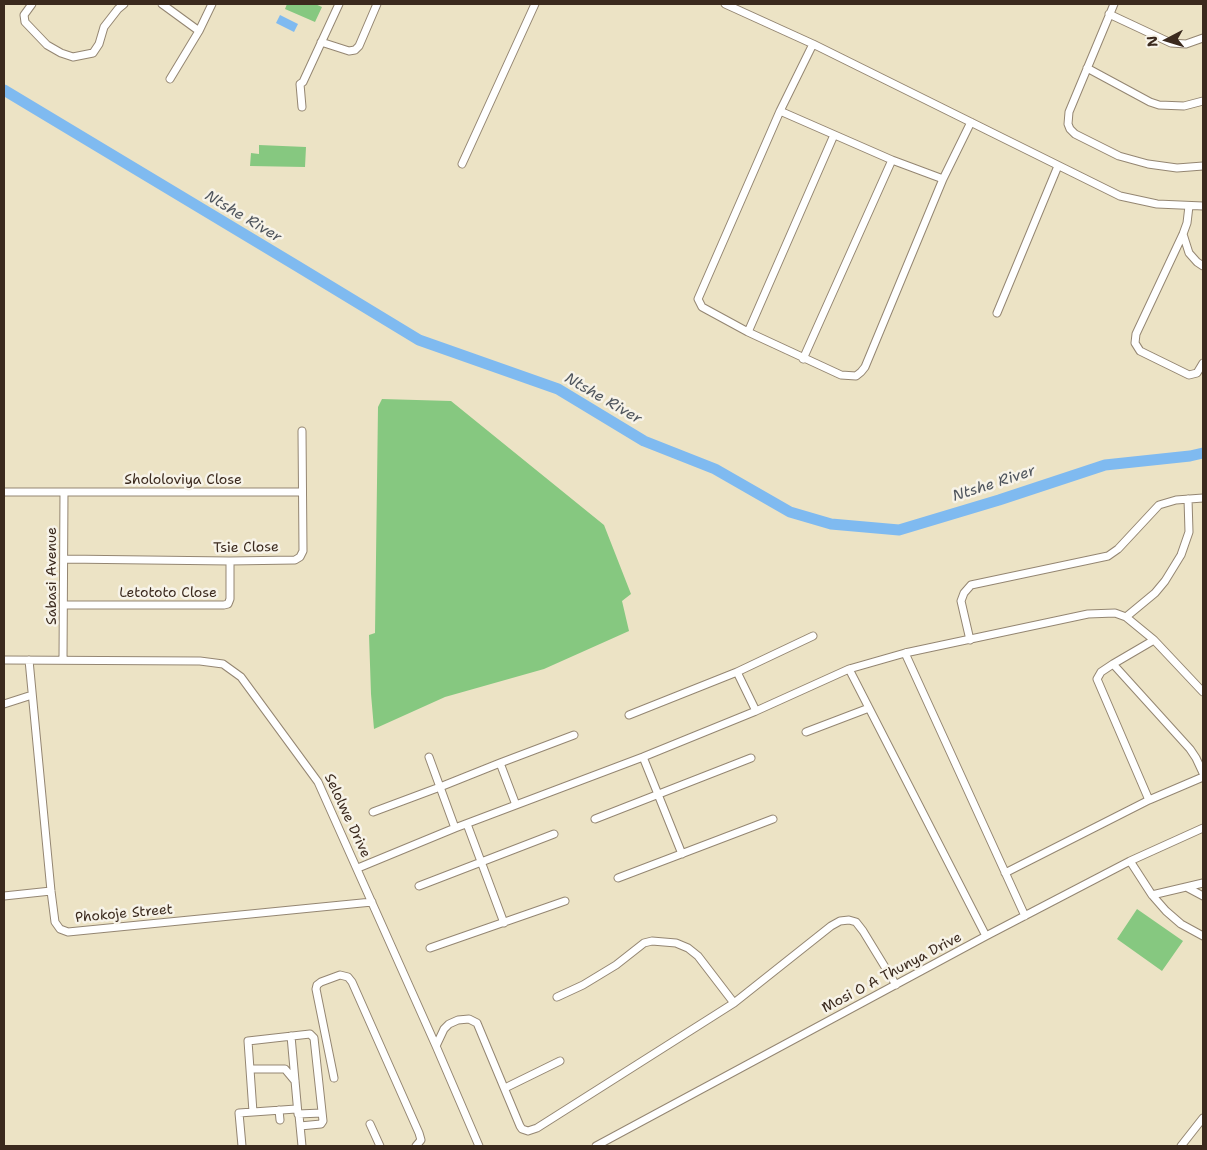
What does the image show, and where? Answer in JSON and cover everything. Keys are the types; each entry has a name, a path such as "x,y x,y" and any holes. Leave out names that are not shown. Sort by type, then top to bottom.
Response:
{"street":[{"path":"32,4 24,15 25,22 47,45 73,57 93,53 99,44 104,27 124,4"},
{"path":"154,4 164,6 199,31"},
{"path":"170,79 199,31 212,4"},
{"path":"302,107 300,84 303,82 322,42 338,4"},
{"path":"322,42 349,51 355,50 359,46 377,4"},
{"path":"462,164 535,4"},
{"path":"725,4 813,44 1120,196 1134,200 1203,206"},
{"path":"1114,4 1069,112 1068,124 1075,134 1119,156 1148,164 1176,168 1203,166"},
{"path":"1110,14 1171,43 1186,44 1203,38"},
{"path":"813,44 780,111 698,299 702,307 748,332 803,359 848,376 856,376 865,367 943,179 971,122"},
{"path":"1088,68 1159,105 1184,106 1203,101"},
{"path":"780,111 892,160 943,179"},
{"path":"748,332 834,135"},
{"path":"803,359 892,160"},
{"path":"997,313 1058,166"},
{"path":"1189,206 1187,223 1183,234 1136,334 1135,343 1140,350 1189,375 1197,373 1203,363"},
{"path":"1183,234 1188,253 1203,266"},
{"name":"Tsie Close","path":"64,559 295,560 300,557 303,551 302,431"},
{"name":"Shololoviya Close","path":"4,492 302,492"},
{"name":"Sabasi Avenue","path":"64,492 64,660"},
{"path":"970,640 961,601 964,593 971,585 1108,556 1118,549 1159,505 1166,502 1203,498"},
{"path":"1126,617 1165,581 1181,555 1189,532 1188,499"},
{"name":"Letototo Close","path":"65,605 224,606 228,604 230,599 230,561"},
{"path":"358,868 455,828 643,757 756,711 849,669 905,654 1088,614 1115,614 1126,617 1154,640 1203,692"},
{"path":"628,715 737,672 813,636"},
{"path":"1149,800 1097,682 1098,675 1154,640"},
{"path":"905,654 1025,916"},
{"name":"Selolwe Drive","path":"4,660 200,661 223,664 241,676 315,777 358,868 478,1146"},
{"name":"Phokoje Street","path":"29,660 51,891 55,922 60,929 68,932 372,902"},
{"path":"1005,873 1149,800 1203,775 1190,749 1113,664"},
{"path":"849,669 986,936"},
{"path":"737,672 756,711"},
{"path":"4,704 32,695"},
{"path":"806,732 870,708"},
{"path":"373,812 574,735"},
{"path":"429,757 455,828"},
{"path":"643,757 682,854"},
{"path":"595,819 751,758"},
{"path":"500,763 516,805"},
{"path":"618,878 773,819"},
{"path":"467,824 504,923"},
{"name":"Mosi O A Thunya Drive","path":"596,1146 986,936 1130,862 1203,828"},
{"path":"418,886 554,834"},
{"path":"1130,862 1152,895 1173,917 1203,936"},
{"path":"1152,895 1203,883"},
{"path":"1188,888 1203,896"},
{"path":"4,896 51,891"},
{"path":"430,948 565,901"},
{"path":"436,1046 444,1029 449,1024 458,1020 469,1019 477,1022 522,1129 532,1130 734,1003 831,926 840,921 849,920 856,922 863,930 896,985"},
{"path":"557,997 583,985 616,965 644,943 652,941 676,943 688,948 698,956 734,1003"},
{"path":"334,1078 316,989 317,985 321,982 340,975 348,977 356,990 419,1133 421,1140 416,1146"},
{"path":"253,1112 248,1041 310,1034 314,1038 322,1123 300,1126"},
{"path":"291,1036 302,1146"},
{"path":"504,1088 560,1061"},
{"path":"250,1069 285,1069 295,1081"},
{"path":"242,1146 239,1113 279,1110 322,1113"},
{"path":"279,1110 280,1120"},
{"path":"1181,1146 1203,1118"},
{"path":"370,1124 380,1146"}],"green space":[{"path":"287,4 315,4 322,7 315,22 285,9"},
{"path":"259,145 306,147 305,167 250,166 251,153 259,154"},
{"path":"382,399 451,401 604,525 631,594 622,601 629,631 544,669 445,697 374,729 369,635 375,633 378,407"},
{"path":"1137,909 1183,941 1162,971 1117,939"}],"water":[{"path":"280,15 298,24 294,32 276,23"}],"waterway":[{"name":"Ntshe River","path":"4,90 419,340 558,389 644,441 715,469 790,512 831,524 899,530 1105,465 1203,453"}]}
